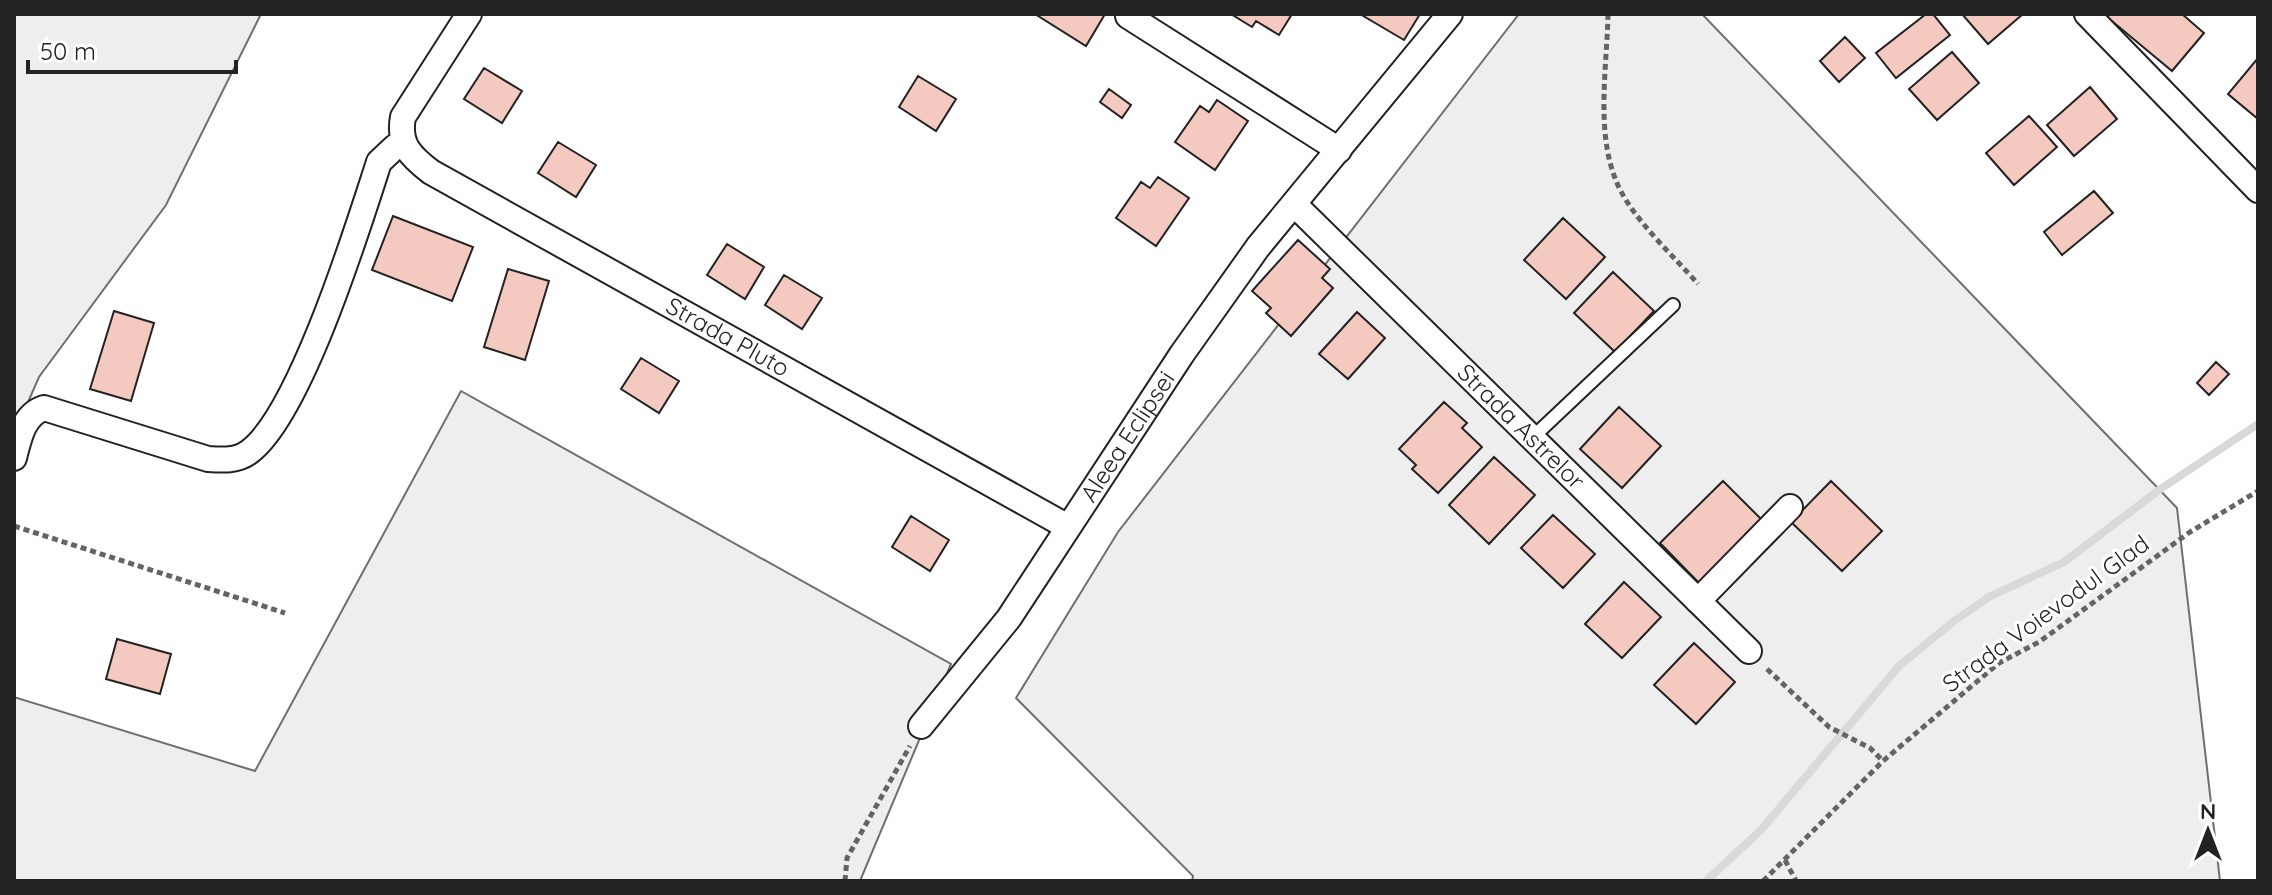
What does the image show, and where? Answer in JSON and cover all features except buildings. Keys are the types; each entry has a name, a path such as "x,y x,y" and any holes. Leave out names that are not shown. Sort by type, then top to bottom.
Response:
{"street":[{"path":"14,458 25,422 33,412 44,408 208,459 229,461 246,455 261,442 295,389 379,162 402,139 403,117 469,14"},
{"name":"Aleea Eclipsei","path":"921,726 1009,618 1182,354 1258,247 1450,14"},
{"path":"2087,14 2258,190"},
{"path":"1128,16 1339,150"},
{"name":"Strada Pluto","path":"402,139 412,158 431,172 1068,527"},
{"name":"Strada Astrelor","path":"1294,204 1749,651"},
{"path":"1698,601 1790,507"}],"lane":[{"path":"1532,438 1673,305"}],"path":[{"path":"1608,14 1605,128 1615,179 1645,224 1698,284"},
{"name":"Strada Voievodul Glad","path":"1763,881 1883,761 1999,663 2039,642 2190,532 2258,491"},
{"path":"14,526 285,613"},
{"path":"1749,651 1829,727 1870,748 1883,761"},
{"path":"845,881 847,858 921,726"},
{"path":"1785,860 1796,881"}],"shaded area":[{"path":"14,14 261,14 166,205 39,377 14,434"},
{"path":"1519,14 1702,14 2177,508 2220,881 1192,881 1193,876 1016,698 1118,532"},
{"path":"461,391 951,664 860,881 14,881 14,697 255,771"}],"waterway":[{"path":"1706,881 1761,830 1899,666 1989,597 2064,562 2159,490 2258,424"}]}
